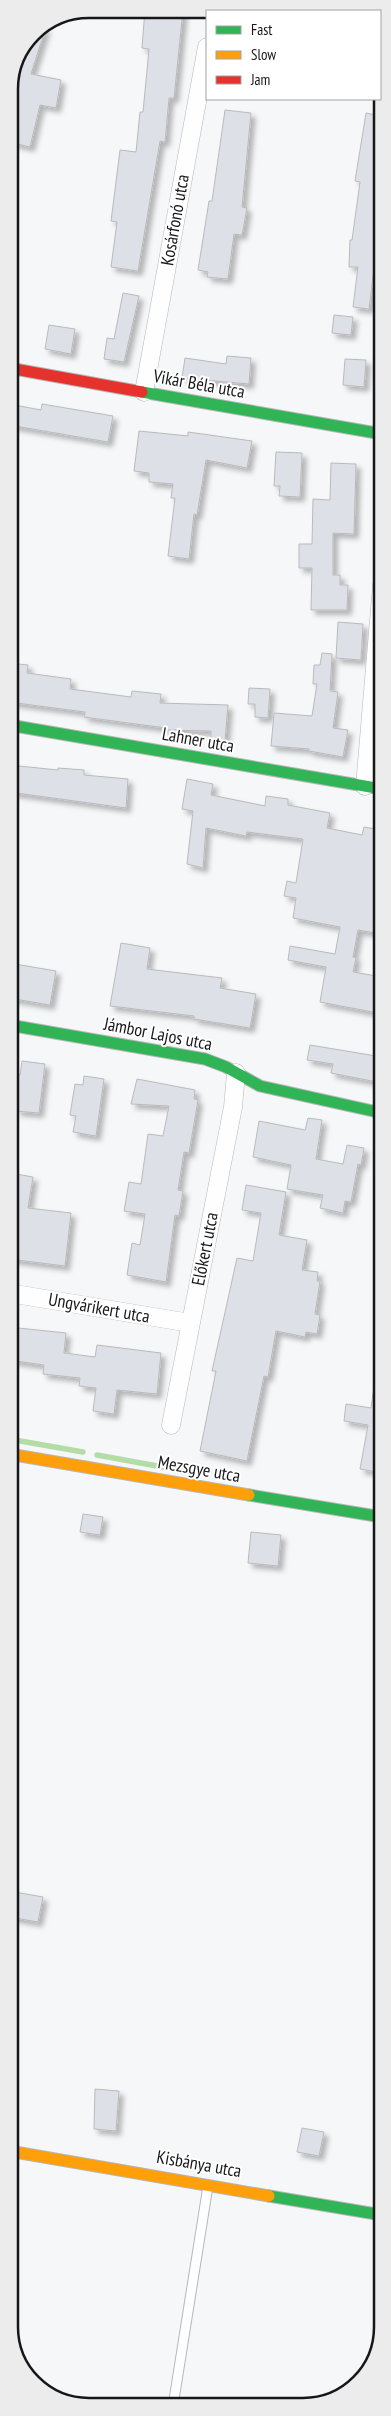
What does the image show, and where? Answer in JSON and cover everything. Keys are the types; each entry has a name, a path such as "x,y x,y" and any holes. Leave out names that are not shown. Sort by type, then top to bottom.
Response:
{"street":[{"name":"Kosárfonó utca","path":"144,392 206,52"},
{"name":"Vikár Béla utca","path":"18,370 373,432"},
{"path":"365,786 373,688"},
{"name":"Lahner utca","path":"18,728 373,787"},
{"name":"Jámbor Lajos utca","path":"18,1027 205,1059 226,1067 260,1086 373,1111"},
{"name":"Előkert utca","path":"171,1425 233,1107 236,1073"},
{"name":"Ungvárikert utca","path":"18,1294 190,1323"},
{"name":"Mezsgye utca","path":"18,1456 374,1516"},
{"name":"Kisbánya utca","path":"18,2152 374,2214"}],"lane":[{"path":"174,2398 208,2184"}],"building":[{"path":"144,18 182,18 174,98 169,98 165,142 160,141 138,271 111,267 117,222 111,221 120,150 136,152 140,112 143,112 149,49 142,48"},
{"path":"44,33 31,74 61,80 56,108 40,105 30,147 18,144 19,75 29,49"},
{"path":"225,110 251,113 242,207 247,208 242,235 234,234 228,279 207,277 208,272 198,270 209,201 212,201"},
{"path":"366,113 373,114 373,275 369,309 353,307 358,267 349,267 350,240 352,240 360,182 355,181"},
{"path":"123,293 139,296 124,362 104,359 107,338 114,339"},
{"path":"334,315 353,317 351,335 332,333"},
{"path":"49,325 75,329 71,354 45,349"},
{"path":"227,356 251,358 249,384 182,378 185,358 226,364"},
{"path":"345,359 366,360 364,387 343,385"},
{"path":"42,404 113,416 108,442 18,427 18,406 41,410"},
{"path":"139,431 188,436 188,432 252,441 247,468 206,460 197,515 194,514 189,559 168,556 175,498 171,498 173,484 149,482 149,473 134,471"},
{"path":"276,452 302,453 300,497 279,496 280,486 274,486"},
{"path":"331,463 356,464 354,534 333,533 333,575 340,575 340,585 348,585 347,610 311,610 312,568 299,568 299,544 312,544 313,499 330,500"},
{"path":"338,622 363,624 361,660 336,658"},
{"path":"322,653 332,654 330,691 338,692 333,728 348,730 343,757 309,751 309,749 271,746 274,713 312,716 317,684 313,684 314,665 320,665"},
{"path":"18,664 28,665 27,673 71,679 70,689 131,697 132,691 161,694 160,703 228,705 225,740 211,739 211,731 166,730 166,728 84,717 85,712 18,703"},
{"path":"249,688 270,689 268,718 255,717 255,704 248,704"},
{"path":"18,766 58,770 58,768 84,770 84,775 128,779 126,808 18,793"},
{"path":"187,779 213,784 211,795 265,806 266,796 288,799 288,805 330,813 327,828 362,835 364,827 373,829 373,933 358,930 353,957 356,958 353,972 373,976 373,1012 320,1002 326,967 288,960 290,946 335,954 340,927 293,918 296,898 284,896 287,881 296,883 303,839 247,832 246,836 206,828 203,868 187,864 193,811 182,809"},
{"path":"121,943 150,948 147,969 222,978 220,988 256,994 250,1028 194,1019 194,1016 110,1006"},
{"path":"18,965 56,971 50,1005 18,1000"},
{"path":"310,1045 373,1056 373,1081 331,1073 333,1064 307,1060"},
{"path":"22,1061 45,1064 39,1113 18,1111 18,1075 20,1075"},
{"path":"84,1076 104,1079 96,1136 73,1132 76,1116 70,1115 75,1084 83,1085"},
{"path":"137,1079 195,1090 194,1099 198,1100 189,1153 184,1152 178,1190 183,1191 179,1216 175,1215 166,1282 127,1275 132,1243 140,1245 145,1214 124,1211 129,1182 141,1184 148,1134 163,1136 169,1106 131,1104"},
{"path":"308,1118 322,1120 316,1159 343,1164 347,1145 364,1148 361,1165 358,1164 351,1202 345,1201 343,1213 320,1208 323,1195 287,1189 291,1165 253,1157 259,1121 305,1130"},
{"path":"18,1174 33,1177 28,1208 71,1213 65,1266 18,1260"},
{"path":"246,1185 286,1192 279,1235 307,1240 302,1270 318,1272 317,1281 320,1281 315,1314 320,1315 317,1334 306,1332 305,1337 276,1331 268,1377 264,1376 247,1461 200,1451 216,1371 212,1371 237,1258 253,1261 261,1213 242,1210"},
{"path":"18,1328 66,1333 64,1353 95,1357 97,1345 161,1353 157,1394 117,1390 114,1414 93,1411 96,1388 79,1386 80,1378 43,1374 44,1365 18,1361"},
{"path":"374,1390 374,1471 360,1469 368,1425 344,1421 346,1404 371,1408"},
{"path":"83,1514 103,1517 100,1535 80,1532"},
{"path":"251,1532 281,1535 278,1566 248,1563"},
{"path":"18,1893 43,1897 38,1922 18,1919"},
{"path":"95,2089 119,2091 116,2131 94,2129"},
{"path":"302,2128 324,2132 319,2156 297,2152"}],"waterway":[{"path":"18,1441 83,1452"},
{"path":"97,1455 190,1472"}],"traffic: fast":[{"path":"142,392 373,432"},
{"path":"18,727 373,788"},
{"path":"18,1027 205,1059 226,1067 260,1086 373,1111"},
{"path":"249,1495 374,1516"},
{"path":"269,2196 374,2214"}],"traffic: slow":[{"path":"18,1456 249,1495"},
{"path":"18,2153 269,2196"}],"traffic: jam":[{"path":"18,370 142,392"}]}
